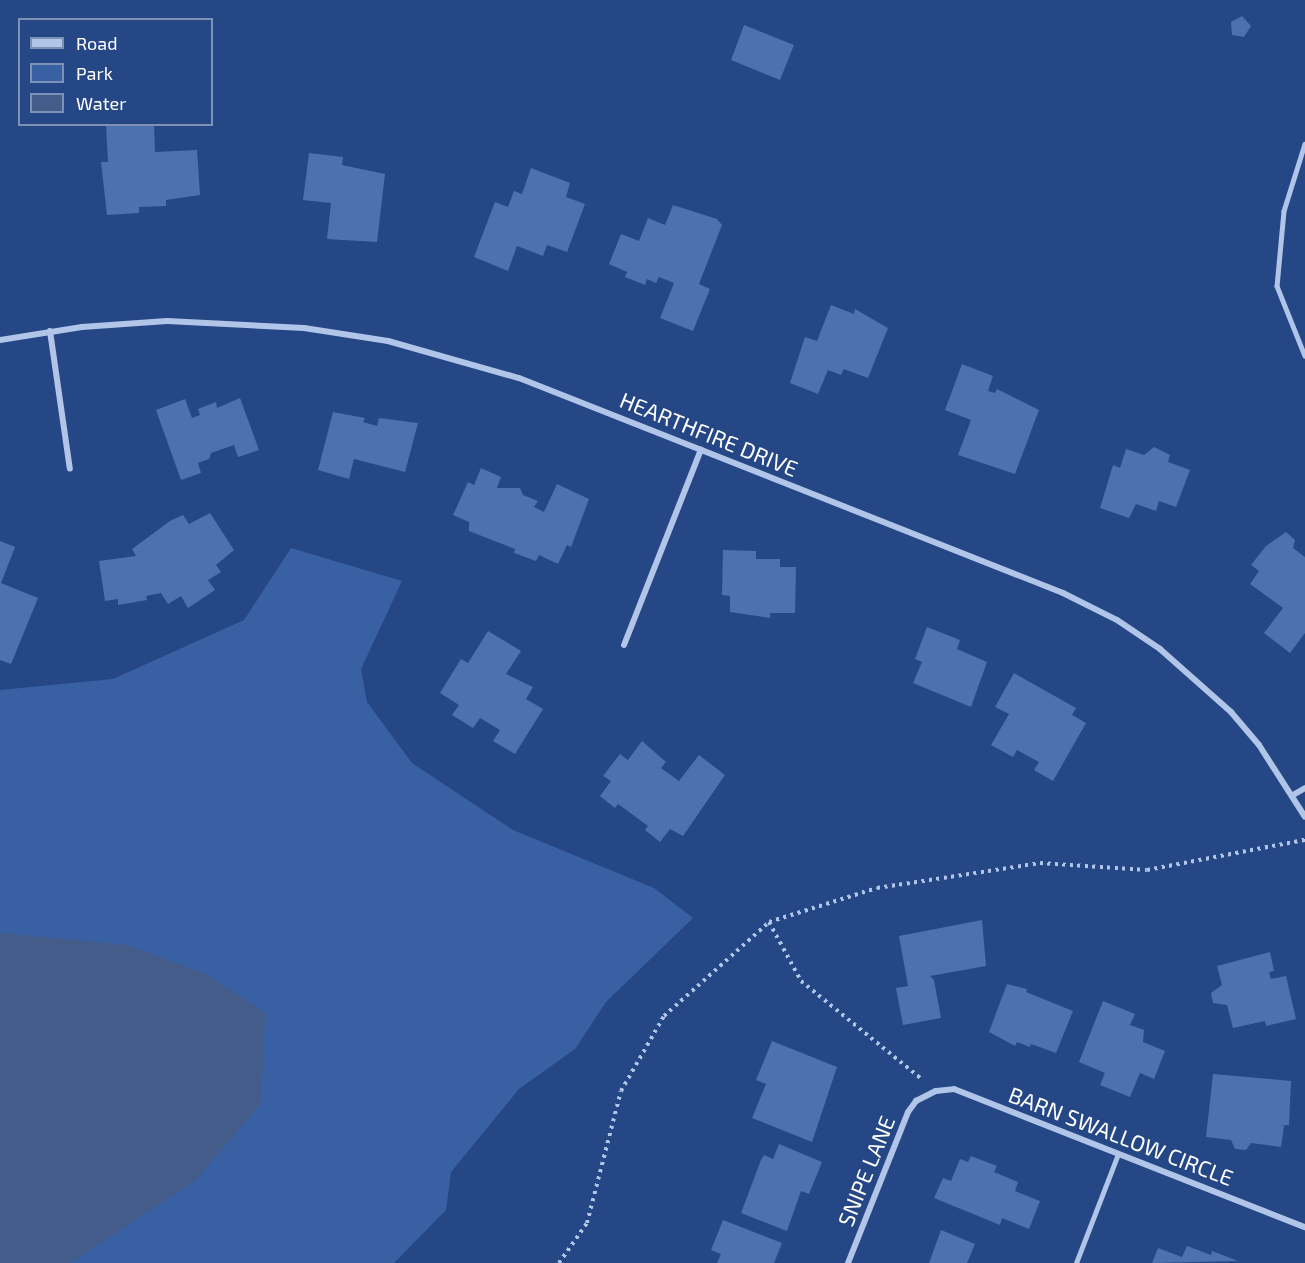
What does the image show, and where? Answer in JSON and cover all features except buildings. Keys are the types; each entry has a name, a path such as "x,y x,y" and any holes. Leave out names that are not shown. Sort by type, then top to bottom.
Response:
{"street":[{"name":"HEARTHFIRE DRIVE","path":"0,340 50,332 167,321 304,328 388,341 519,378 1063,593 1117,621 1160,649 1215,696 1259,745 1305,817"},
{"path":"50,332 70,469"},
{"path":"624,645 701,450"},
{"path":"1293,795 1305,788"},
{"name":"BARN SWALLOW CIRCLE","path":"936,1090 954,1089 1305,1227"},
{"name":"SNIPE LANE","path":"848,1263 908,1112 924,1096 936,1090"}],"lane":[{"path":"1305,144 1284,211 1277,286 1305,356"},
{"path":"1076,1263 1118,1154"}],"path":[{"path":"559,1263 586,1223 621,1091 664,1016 770,922 877,888 1040,863 1147,870 1305,840"},
{"path":"770,922 801,981 936,1090"}],"green space":[{"path":"291,548 402,581 361,669 367,702 412,763 513,830 654,888 693,918 606,1002 575,1049 519,1089 451,1172 446,1210 394,1263 0,1263 0,690 113,679 244,620"}],"water":[{"path":"0,933 127,945 206,974 265,1013 261,1103 196,1180 70,1263 0,1263"}]}
